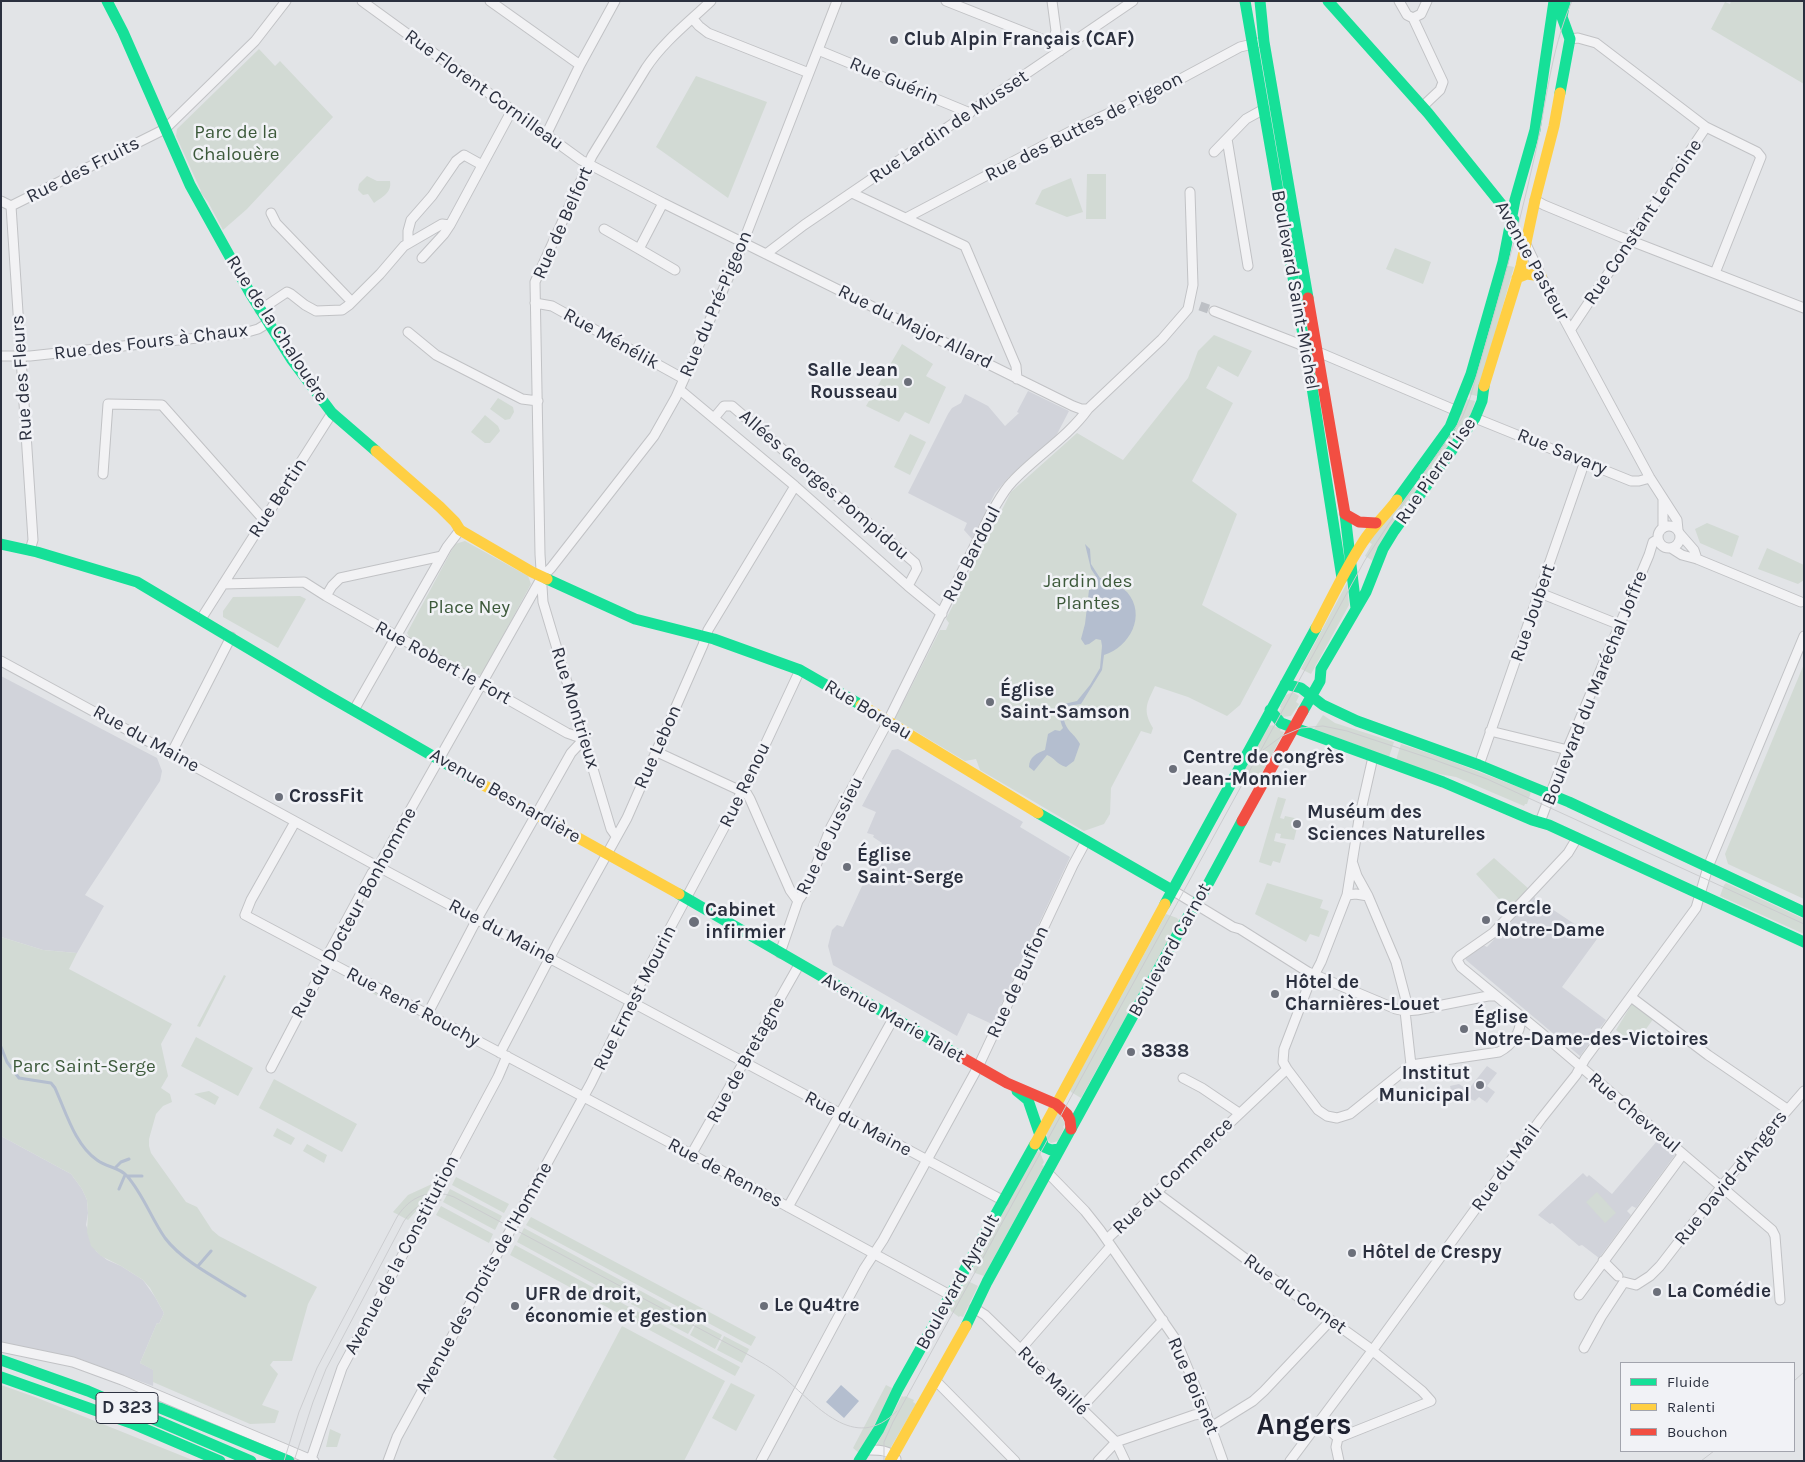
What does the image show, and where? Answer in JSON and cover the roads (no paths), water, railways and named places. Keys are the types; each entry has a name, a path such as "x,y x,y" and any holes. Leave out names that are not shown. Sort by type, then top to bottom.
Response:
{"main road":[{"name":"Rue de la Chalouère","path":"107,1 123,32 190,186 260,310 300,371 332,413 440,508 455,522 460,530 542,577"},
{"name":"Boulevard Saint-Michel","path":"1245,1 1258,42 1317,352 1344,514 1356,608"},
{"name":"Boulevard Saint-Michel","path":"1260,1 1258,42 1264,109 1342,578"},
{"name":"Avenue Pasteur","path":"1328,1 1422,107 1501,202 1513,218 1525,242"},
{"name":"Rue Pierre Lise","path":"1351,561 1368,533 1396,503 1450,426 1472,374 1485,331 1513,218 1515,200 1535,130 1554,1"},
{"path":"1565,1 1562,16 1570,39"},
{"name":"Rue Pierre Lise","path":"1356,608 1373,578 1383,549 1394,531 1475,418 1482,402 1486,377 1517,278 1554,126 1570,39"},
{"path":"1517,278 1527,274 1541,276"},
{"path":"1344,514 1359,522 1376,523"},
{"name":"Avenue Besnardière","path":"1,544 30,550 137,582 535,815 687,898 780,953"},
{"path":"1351,561 1286,684 1301,688 1332,710 1357,721 1479,765 1551,794 1804,912"},
{"name":"Rue Boreau","path":"542,577 635,619 706,637 800,670 1086,841 1172,890"},
{"path":"1312,696 1320,681 1321,669 1356,608"},
{"name":"Boulevard Carnot","path":"1056,1104 1237,774 1270,710 1286,684"},
{"name":"Boulevard Carnot","path":"1047,1172 1180,928 1196,904 1281,748 1292,724 1312,696"},
{"path":"1270,710 1277,720 1292,724 1312,734 1443,782 1540,822 1804,942"},
{"path":"1281,748 1294,740 1312,734"},
{"name":"Avenue Marie Talet","path":"780,953 978,1067 1056,1104"},
{"name":"Avenue Marie Talet","path":"1007,1082 1028,1100 1044,1147 1048,1150"},
{"path":"1056,1104 1067,1114 1071,1130"},
{"name":"Boulevard Ayrault","path":"860,1461 879,1429 898,1388 1004,1201 1056,1104"},
{"path":"1047,1172 1048,1150 1060,1149"},
{"name":"Boulevard Ayrault","path":"893,1459 1047,1172"},
{"name":"D 323","path":"1,1360 88,1391 251,1461"},
{"name":"D 323","path":"1,1377 131,1422 220,1461"},
{"path":"88,1391 160,1408 289,1461"}],"street":[{"name":"Rue des Fruits","path":"1,201 11,206 166,129 246,51 268,26 286,1"},
{"name":"Rue Florent Cornilleau","path":"362,1 546,135 589,164 743,243"},
{"path":"490,1 580,65"},
{"path":"546,135 580,65 615,1"},
{"name":"Rue de Belfort","path":"542,577 540,554 536,278 589,164 652,59 677,32 711,1"},
{"name":"Rue du Pré-Pigeon","path":"481,685 542,577 654,436 680,390 743,243 837,1"},
{"path":"946,1 1052,43 1060,51"},
{"path":"1052,1 1056,31 1052,43"},
{"name":"Rue Lardin de Musset","path":"766,254 804,225 1133,1"},
{"path":"1399,1 1407,15 1413,18 1443,82 1440,90 1422,107"},
{"path":"1413,18 1421,14 1427,1"},
{"path":"693,19 708,33 809,73"},
{"name":"Rue Constant Lemoine","path":"1570,39 1578,38 1596,43 1706,127 1571,329"},
{"name":"Rue des Buttes de Pigeon","path":"906,218 1072,131 1175,82 1240,47 1258,42"},
{"name":"Rue Guérin","path":"818,50 970,113"},
{"path":"1214,152 1246,119 1264,109"},
{"path":"422,258 444,234 512,110"},
{"path":"1706,127 1757,152 1761,157 1715,272"},
{"path":"1227,139 1248,266"},
{"path":"408,243 408,231 411,220 432,196 460,156 468,156 482,165"},
{"path":"1190,192 1193,285 1190,302 1200,306"},
{"path":"852,193 965,246 1016,366 1017,379"},
{"path":"1535,200 1544,206 1630,241 1715,272 1804,308"},
{"path":"639,249 663,203"},
{"name":"Rue des Fleurs","path":"11,206 33,540 30,550"},
{"path":"271,213 276,223 352,302"},
{"path":"260,310 287,292 316,311 342,310 352,302 408,243 442,224 450,224"},
{"path":"604,229 675,270"},
{"name":"Avenue Pasteur","path":"1525,242 1541,276 1650,478 1676,520 1679,532 1694,550 1697,559"},
{"name":"Rue du Major Allard","path":"743,243 1073,406 1088,409"},
{"name":"Rue Bardoul","path":"887,721 990,515 1003,494 1019,474 1079,422 1088,409 1162,339 1185,313 1190,302"},
{"name":"Rue Ménélik","path":"535,303 552,306 684,380"},
{"path":"1214,310 1304,346 1456,412"},
{"name":"Rue des Fours à Chaux","path":"1,356 21,356 244,333 258,329 268,323"},
{"path":"408,332 436,356 522,399 538,401"},
{"name":"Allées Georges Pompidou","path":"680,390 795,486 942,614"},
{"path":"103,474 108,404 162,405 264,520"},
{"name":"Allées Georges Pompidou","path":"714,418 724,406 732,406 915,562 917,568 908,586"},
{"name":"Rue Bertin","path":"201,619 332,413"},
{"name":"Rue Savary","path":"1475,418 1631,481 1650,478"},
{"name":"Rue Joubert","path":"1479,765 1585,462"},
{"name":"Rue Lebon","path":"550,958 627,818 713,621 795,486"},
{"path":"1663,499 1663,528 1659,533 1658,539 1662,545 1682,555 1697,559 1802,600 1801,608 1804,612"},
{"path":"1663,528 1672,526 1679,532 1679,543 1670,548"},
{"path":"354,710 442,556 454,536 460,530"},
{"name":"Boulevard du Maréchal Joffre","path":"1540,822 1649,555 1652,542 1658,539"},
{"name":"Boulevard du Maréchal Joffre","path":"1649,555 1670,548"},
{"path":"326,596 340,578 442,556"},
{"name":"Rue Montrieux","path":"542,577 543,602 610,829 616,836"},
{"name":"Rue Robert le Fort","path":"223,584 304,582 481,685 567,733 584,739"},
{"path":"1540,593 1620,625"},
{"name":"Rue du Mail","path":"1290,1461 1696,908 1708,867 1804,636"},
{"path":"171,754 231,637"},
{"name":"Rue du Maine","path":"1,661 295,822 745,1062 838,1114 1004,1201"},
{"name":"Rue Renou","path":"687,898 734,809 742,789 750,777 800,670"},
{"name":"Rue du Docteur Bonhomme","path":"270,1068 372,873 378,866 481,685"},
{"name":"Rue de Jussieu","path":"780,953 798,901 808,886 831,828 887,721"},
{"path":"1490,731 1568,750"},
{"path":"427,1015 477,919 535,815 571,753 584,739"},
{"path":"657,752 742,789 750,798 790,890 798,901"},
{"path":"1373,757 1347,895 1284,1049 1282,1058 1286,1070 1318,1110 1327,1116 1337,1118 1350,1114 1411,1065 1498,1052 1507,1047 1517,1036 1520,1017"},
{"name":"Rue René Rouchy","path":"295,822 251,900 245,915 504,1055"},
{"name":"Rue Chevreul","path":"1577,838 1568,853 1544,881 1493,934 1462,953 1457,960 1460,967 1774,1232 1780,1300"},
{"name":"Rue de Buffon","path":"761,1461 873,1252 882,1240 978,1067 1086,841"},
{"path":"1352,861 1396,962 1406,1000 1405,1011 1411,1065"},
{"path":"1172,890 1314,975 1396,1009 1405,1011 1496,996"},
{"path":"1347,895 1368,896"},
{"name":"Rue Ernest Mourin","path":"582,1097 591,1084 631,1002 687,898"},
{"name":"Avenue de la Constitution","path":"312,1460 342,1368 498,1077 504,1055 550,958"},
{"name":"Rue de Bretagne","path":"692,1155 799,964"},
{"path":"1630,997 1786,1109"},
{"path":"788,1207 838,1114 893,1019"},
{"name":"Rue de Rennes","path":"504,1055 950,1295"},
{"name":"Rue du Commerce","path":"1020,1350 1108,1243 1156,1192 1286,1070"},
{"path":"1183,1078 1202,1088 1239,1113"},
{"name":"Rue David-d'Angers","path":"1621,1280 1636,1285 1650,1276 1660,1266 1786,1109 1804,1091"},
{"name":"Avenue des Droits de l'Homme","path":"388,1461 397,1437 582,1097"},
{"path":"1580,1295 1683,1154"},
{"name":"Rue Boisnet","path":"1047,1172 1085,1211 1176,1340 1206,1413 1223,1461"},
{"name":"Rue du Cornet","path":"1156,1192 1372,1351 1422,1391 1431,1401 1338,1438"},
{"path":"1584,1348 1621,1280 1603,1261"},
{"name":"Rue Maillé","path":"974,1308 985,1315 1116,1442 1125,1461"},
{"path":"1081,1408 1163,1320"},
{"path":"1211,1427 1264,1391 1331,1320"},
{"path":"1,1347 73,1362 146,1389 312,1460"},
{"path":"936,1381 1015,1461"},
{"path":"146,1389 160,1408"},
{"path":"1098,1461 1116,1442 1194,1415 1206,1413"},
{"path":"1319,1421 1338,1438 1336,1446 1339,1461"},
{"path":"866,1450 883,1450 893,1459"}],"water":[{"path":"1085,544 1090,549 1091,564 1100,578 1104,578 1109,583 1127,592 1133,601 1136,610 1133,629 1121,645 1104,655 1102,670 1081,704 1068,706 1063,714 1067,728 1080,744 1074,761 1066,767 1047,755 1034,771 1029,767 1030,761 1036,754 1045,750 1048,734 1055,730 1060,731 1063,728 1060,716 1064,704 1077,701 1090,685 1100,668 1101,640 1096,639 1085,645 1081,639 1085,624 1089,590 1098,588 1098,583 1095,579 1097,578 1091,569"},
{"path":"841,1385 859,1401 844,1418 826,1402"}],"waterway":[{"path":"1,1047 7,1062 19,1078 51,1083 83,1146 97,1160 120,1170 127,1176 138,1190 165,1238 173,1247 202,1270 245,1296"},
{"path":"116,1167 121,1162 129,1159"},
{"path":"119,1189 125,1175"},
{"path":"127,1176 142,1176"},
{"path":"198,1266 211,1251"}],"tunnel":[{"path":"1200,306 1214,311"}],"tram line":[{"path":"884,1461 884,1442 893,1422 1365,560 1462,418 1470,398 1512,249 1534,159 1553,59 1572,1"},
{"path":"1263,750 1282,736 1301,728 1323,726 1347,731 1487,779 1804,924"},
{"path":"284,1461 299,1412 317,1368 397,1217 415,1199 437,1193 454,1197 747,1354 779,1374 822,1411 836,1420 850,1426 866,1428 881,1423 897,1411"},
{"path":"294,1461 326,1369 404,1221 411,1212 424,1203 441,1200"},
{"path":"1795,1380 1804,1372"},
{"path":"1701,1461 1713,1452"}],"place":[{"name":"Club Alpin Français (CAF)","path":"894,40"},
{"name":"Salle Jean Rousseau","path":"908,382"},
{"name":"Église Saint-Samson","path":"990,702"},
{"name":"Centre de congrès Jean-Monnier","path":"1173,769"},
{"name":"CrossFit","path":"279,797"},
{"name":"Muséum des Sciences Naturelles","path":"1297,824"},
{"name":"Église Saint-Serge","path":"847,867"},
{"name":"Cercle Notre-Dame","path":"1486,920"},
{"name":"Cabinet infirmier","path":"694,922"},
{"name":"Hôtel de Charnières-Louet","path":"1275,994"},
{"name":"Église Notre-Dame-des-Victoires","path":"1464,1029"},
{"name":"3838","path":"1131,1052"},
{"name":"Institut Municipal","path":"1480,1085"},
{"name":"Hôtel de Crespy","path":"1352,1253"},
{"name":"La Comédie","path":"1657,1292"},
{"name":"UFR de droit, économie et gestion","path":"515,1306"},
{"name":"Le Qu4tre","path":"764,1306"}],"district":[{"name":"Angers","path":"1304,1426"}],"park label":[{"name":"Parc de la Chalouère","path":"236,144"},
{"name":"Jardin des Plantes","path":"1088,593"},
{"name":"Place Ney","path":"469,608"},
{"name":"Parc Saint-Serge","path":"84,1067"}]}
